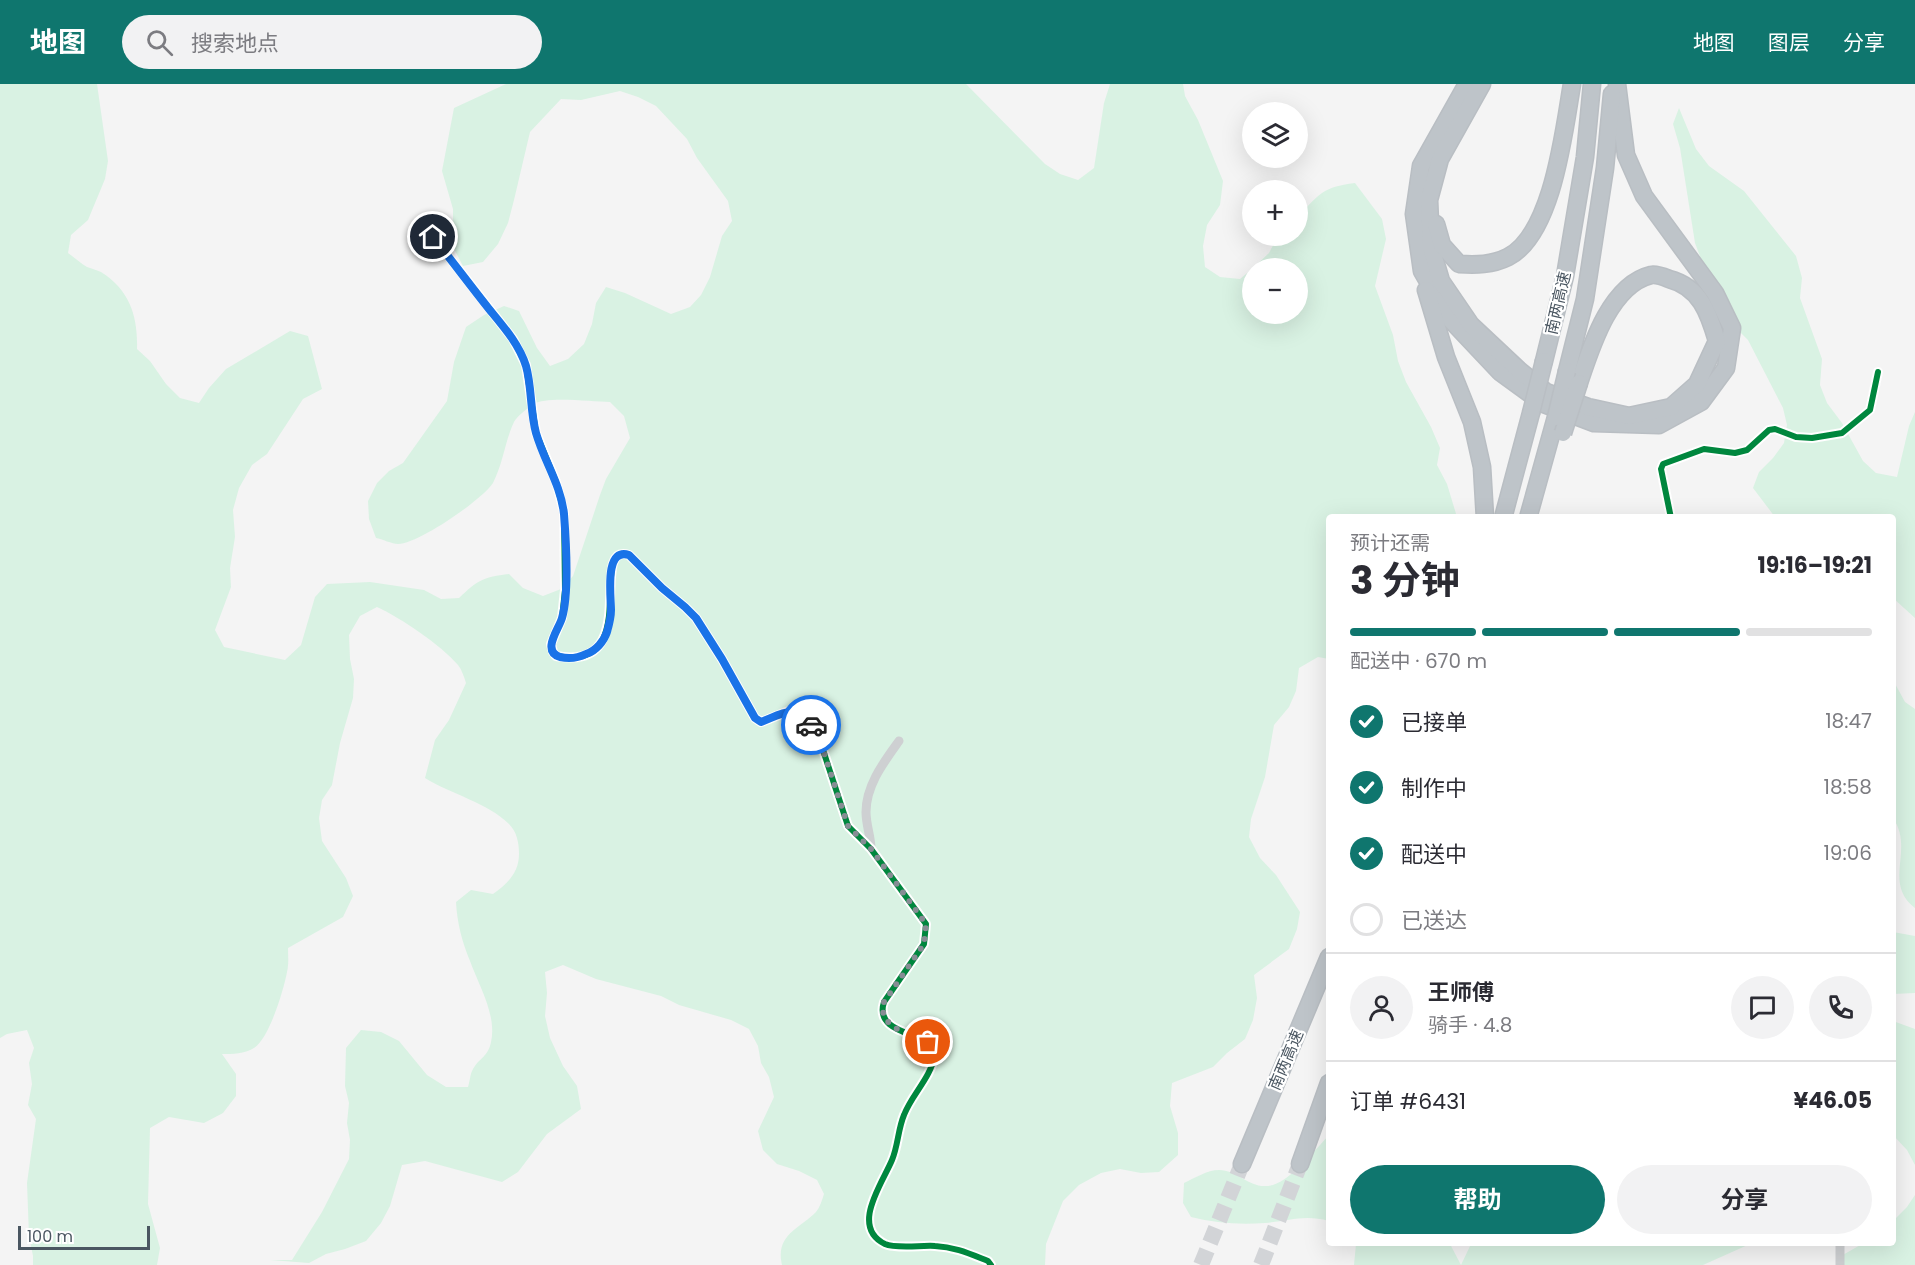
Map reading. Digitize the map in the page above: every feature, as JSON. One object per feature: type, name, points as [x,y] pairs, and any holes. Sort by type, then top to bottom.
[{"type":"highway","points":[[1423,199],[1442,245],[1459,264],[1482,265],[1509,256],[1529,239],[1544,211],[1559,154],[1572,84]]},
{"type":"highway","name":"南两高速","points":[[1504,514],[1565,276],[1585,158],[1592,84]]},
{"type":"highway","name":"南两高速","points":[[1529,514],[1556,417],[1573,377],[1605,168],[1613,84]]},
{"type":"highway","points":[[1422,271],[1449,318],[1500,372],[1544,404],[1594,423],[1659,425],[1701,402],[1726,368],[1732,328],[1715,292],[1644,196],[1626,155],[1617,84]]},
{"type":"highway","points":[[1476,87],[1421,166],[1423,199],[1431,247],[1441,281],[1471,325],[1520,372],[1546,392],[1588,408],[1629,416],[1671,407],[1697,384],[1717,341],[1708,312],[1696,293],[1679,281],[1653,274],[1631,284],[1608,311],[1588,355],[1573,377],[1563,433],[1530,514]]},
{"type":"highway","points":[[1423,199],[1414,214],[1422,271],[1446,357],[1472,422],[1482,466],[1485,514]]},
{"type":"highway","name":"南两高速","points":[[1242,1164],[1326,964]]},
{"type":"highway","points":[[1300,1164],[1326,1091]]},
{"type":"street","points":[[420,220],[513,339],[526,365],[536,433],[556,482],[564,512],[565,590],[562,618],[551,644],[553,652],[556,656],[578,657],[590,653],[602,643],[607,633],[611,612],[609,586],[612,563],[618,555],[625,553],[629,555],[696,618],[755,718],[761,722],[789,711],[799,713],[809,722],[820,741],[848,826],[871,849],[926,924],[924,944],[884,1002],[882,1009],[886,1022],[897,1030],[928,1042],[936,1052],[930,1071],[904,1115],[893,1158],[872,1203],[870,1227],[874,1238],[888,1245],[958,1248],[988,1261],[991,1265]]},
{"type":"street","points":[[1670,514],[1661,469],[1663,464],[1704,449],[1735,453],[1747,450],[1769,430],[1775,429],[1796,437],[1812,438],[1842,433],[1870,410],[1878,372]]},
{"type":"street","points":[[871,849],[866,813],[870,792],[877,772],[899,741]]},
{"type":"street","points":[[1840,1246],[1840,1265]]},
{"type":"green space","points":[[0,84],[97,84],[108,161],[105,179],[88,220],[71,235],[68,253],[87,267],[101,272],[119,287],[134,315],[137,349],[150,361],[166,384],[180,398],[199,403],[226,369],[290,331],[308,336],[322,389],[303,399],[267,454],[252,465],[239,488],[233,510],[235,537],[230,568],[231,587],[215,630],[224,647],[285,660],[301,645],[315,597],[327,584],[370,582],[424,590],[441,599],[459,598],[481,580],[509,574],[523,588],[543,596],[561,589],[573,576],[606,479],[630,438],[624,416],[610,402],[549,400],[532,406],[514,422],[496,476],[487,491],[449,520],[420,537],[398,544],[376,538],[369,519],[368,501],[377,483],[389,471],[403,463],[447,401],[454,362],[466,327],[504,306],[519,311],[537,348],[550,366],[568,359],[584,344],[592,324],[596,303],[606,287],[671,314],[690,307],[701,295],[710,277],[722,236],[732,221],[728,201],[697,158],[687,139],[656,106],[620,91],[581,100],[561,99],[530,132],[508,223],[498,244],[483,262],[463,266],[453,247],[453,209],[442,171],[454,108],[506,84],[966,84],[1045,164],[1060,174],[1078,180],[1094,168],[1104,103],[1110,84],[1183,84],[1185,96],[1198,120],[1223,181],[1220,205],[1207,225],[1203,246],[1205,267],[1220,277],[1242,277],[1242,324],[1308,324],[1308,258],[1264,258],[1273,246],[1308,246],[1308,206],[1322,193],[1328,189],[1355,183],[1382,219],[1386,239],[1375,286],[1393,335],[1398,361],[1406,382],[1440,448],[1437,465],[1447,484],[1456,514],[1326,514],[1326,658],[1318,657],[1299,668],[1296,691],[1289,707],[1274,725],[1265,777],[1251,819],[1249,837],[1260,858],[1276,875],[1300,912],[1297,929],[1289,949],[1254,975],[1257,998],[1253,1020],[1245,1039],[1213,1067],[1172,1083],[1170,1106],[1178,1133],[1178,1155],[1159,1172],[1141,1173],[1120,1169],[1101,1173],[1079,1185],[1063,1201],[1046,1244],[1045,1265],[782,1265],[782,1246],[785,1240],[816,1212],[824,1194],[817,1180],[777,1164],[763,1150],[758,1131],[774,1097],[769,1077],[761,1063],[758,1046],[749,1029],[731,1020],[679,1005],[661,996],[596,979],[563,965],[545,972],[547,993],[545,1016],[550,1038],[563,1066],[577,1086],[581,1109],[547,1134],[518,1172],[502,1182],[425,1161],[402,1165],[390,1206],[381,1223],[366,1241],[326,1254],[309,1263],[270,1260],[292,1260],[322,1212],[349,1159],[350,1140],[347,1123],[349,1103],[345,1086],[346,1048],[361,1030],[381,1032],[399,1041],[427,1075],[446,1087],[468,1087],[473,1069],[488,1051],[491,1042],[492,1021],[462,939],[456,902],[471,890],[493,894],[507,882],[517,867],[519,850],[517,838],[509,824],[491,810],[425,778],[435,740],[449,720],[466,683],[458,665],[442,649],[409,625],[377,607],[360,616],[349,635],[354,679],[353,698],[340,743],[332,785],[322,800],[319,818],[322,841],[346,878],[353,896],[343,917],[288,948],[288,966],[283,990],[275,1013],[260,1043],[246,1051],[222,1054],[236,1074],[236,1096],[223,1113],[204,1123],[169,1117],[150,1128],[148,1204],[160,1248],[157,1265],[33,1265],[29,1236],[27,1183],[36,1119],[28,1105],[32,1084],[29,1063],[34,1048],[27,1030],[7,1034],[0,1038]]},
{"type":"green space","points":[[1679,108],[1696,149],[1709,166],[1744,191],[1796,256],[1802,278],[1800,298],[1822,359],[1820,385],[1827,403],[1842,423],[1863,461],[1876,473],[1897,477],[1909,426],[1915,412],[1915,618],[1896,601],[1896,514],[1773,514],[1753,488],[1759,472],[1784,443],[1787,425],[1783,408],[1748,340],[1736,328],[1701,259],[1695,243],[1680,148],[1673,124]]},
{"type":"green space","points":[[1896,686],[1905,702],[1915,709],[1915,908],[1905,898],[1901,887],[1899,830],[1896,824]]},
{"type":"green space","points":[[1896,933],[1915,936],[1915,993],[1896,994]]},
{"type":"green space","points":[[1896,1022],[1915,1029],[1915,1165],[1907,1150],[1896,1138]]},
{"type":"green space","points":[[1326,1138],[1326,1220],[1304,1218],[1255,1224],[1218,1222],[1191,1217],[1183,1203],[1184,1183],[1210,1171],[1226,1171],[1251,1183],[1265,1186],[1280,1182],[1303,1163]]},
{"type":"green space","points":[[1915,1195],[1915,1265],[1836,1265],[1841,1256],[1858,1246],[1896,1246],[1896,1218]]},
{"type":"green space","points":[[1356,1246],[1451,1246],[1461,1265],[1354,1265]]},
{"type":"green space","points":[[1470,1246],[1746,1246],[1703,1265],[1461,1265]]},
{"type":"tunnel","points":[[1201,1265],[1242,1164]]},
{"type":"tunnel","points":[[1261,1265],[1300,1164]]},
{"type":"cycle path","points":[[420,220],[513,339],[526,365],[536,433],[556,482],[564,512],[565,590],[562,618],[551,644],[553,652],[556,656],[583,656],[599,646],[607,628],[612,568],[617,556],[629,555],[696,618],[755,718],[761,722],[789,711],[799,713],[809,722],[820,741],[848,826],[871,849],[926,924],[924,944],[884,1002],[883,1014],[887,1022],[896,1028],[927,1042],[933,1047],[935,1054],[930,1071],[904,1115],[894,1155],[872,1205],[869,1216],[870,1227],[875,1236],[885,1244],[949,1248],[988,1261],[991,1265]]},
{"type":"cycle path","points":[[1670,514],[1661,469],[1663,464],[1704,449],[1735,453],[1747,450],[1769,430],[1775,429],[1796,437],[1812,438],[1842,433],[1870,410],[1878,372]]},
{"type":"way so far","points":[[811,725],[820,741],[848,826],[871,849],[926,924],[924,944],[884,1002],[882,1009],[886,1022],[897,1030],[928,1042]]},
{"type":"route","points":[[433,237],[513,339],[526,365],[536,433],[556,482],[564,512],[565,590],[562,618],[551,644],[556,656],[578,657],[590,653],[602,643],[607,633],[611,612],[609,586],[612,563],[618,555],[625,553],[696,618],[755,718],[761,722],[789,711],[799,713],[811,725]]}]
